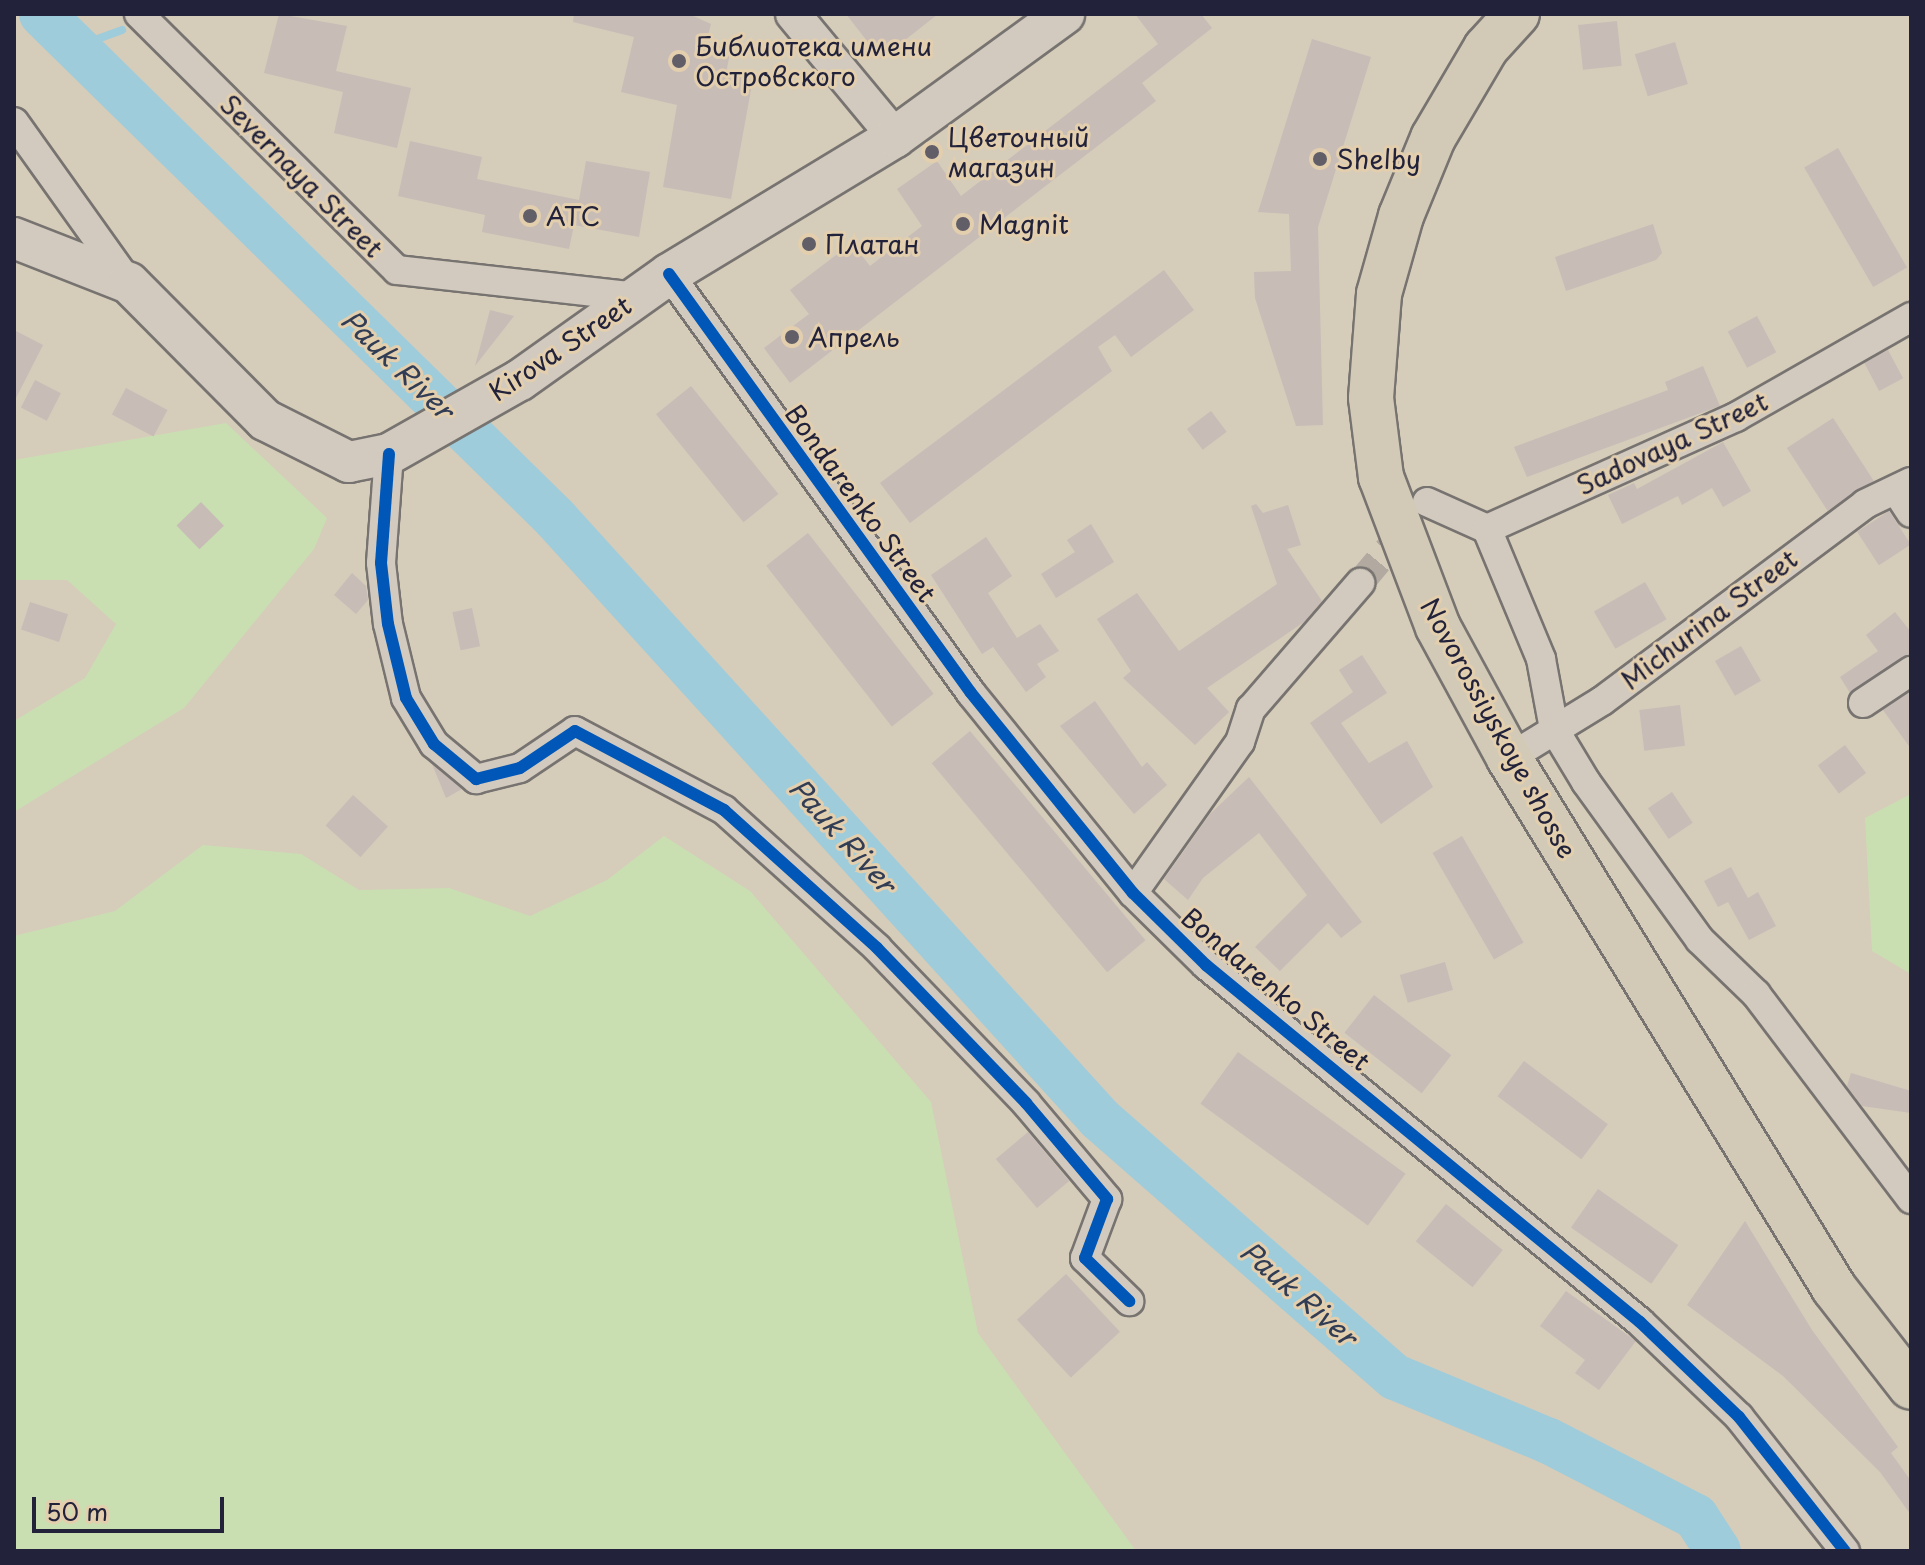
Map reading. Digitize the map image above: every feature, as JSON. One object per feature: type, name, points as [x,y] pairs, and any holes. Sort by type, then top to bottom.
[{"type":"highway","name":"Novorossiyskoye shosse","points":[[1517,14],[1486,48],[1433,138],[1401,216],[1379,294],[1371,398],[1381,477],[1400,538],[1509,758],[1834,1288],[1911,1387]]},
{"type":"main road","name":"Kirova Street","points":[[14,238],[129,283],[265,420],[349,462],[389,454],[520,380],[669,274],[895,137],[1064,14]]},
{"type":"street","name":"Severnaya Street","points":[[139,14],[397,270],[636,297]]},
{"type":"street","points":[[793,14],[895,137]]},
{"type":"street","points":[[14,122],[129,283]]},
{"type":"street","name":"Bondarenko Street","points":[[669,274],[971,693],[1133,893],[1206,965],[1640,1322],[1739,1417],[1845,1551]]},
{"type":"street","name":"Sadovaya Street","points":[[1487,529],[1736,417],[1911,317]]},
{"type":"street","points":[[389,454],[381,563],[388,624],[406,698],[434,744],[476,779],[520,768],[575,731],[724,810],[877,948],[1026,1103],[1107,1199],[1085,1258],[1129,1301]]},
{"type":"street","name":"Michurina Street","points":[[1509,758],[1602,701],[1728,600],[1906,495]]},
{"type":"street","points":[[1427,502],[1487,529],[1541,659],[1554,729],[1690,928],[1756,994],[1911,1199]]},
{"type":"street","points":[[1133,893],[1240,742],[1251,709],[1360,583]]},
{"type":"street","points":[[1863,703],[1911,671]]},
{"type":"green space","points":[[226,423],[327,518],[314,549],[184,708],[14,812],[14,721],[85,678],[116,624],[67,580],[14,580],[14,460]]},
{"type":"green space","points":[[1911,794],[1911,974],[1872,951],[1865,818]]},
{"type":"green space","points":[[664,836],[750,891],[931,1102],[978,1333],[1136,1551],[14,1551],[14,936],[115,911],[203,845],[301,854],[359,890],[449,888],[530,916],[607,880]]},
{"type":"building","points":[[279,14],[347,26],[336,71],[411,88],[397,148],[334,133],[343,92],[264,73]]},
{"type":"building","points":[[574,14],[689,14],[711,24],[706,43],[731,49],[726,73],[753,79],[731,199],[663,187],[677,105],[621,92],[634,37],[573,22]]},
{"type":"building","points":[[846,14],[938,14],[881,59]]},
{"type":"building","points":[[1135,14],[1201,14],[1212,28],[1142,83],[1156,101],[790,383],[764,348],[809,314],[790,290],[852,243],[870,266],[922,226],[897,189],[937,161],[961,196],[1158,44]]},
{"type":"building","points":[[1617,21],[1622,66],[1583,70],[1578,25]]},
{"type":"building","points":[[1312,39],[1371,57],[1318,227],[1323,425],[1296,426],[1255,298],[1254,272],[1291,271],[1289,214],[1258,212]]},
{"type":"building","points":[[1675,42],[1688,84],[1648,96],[1635,54]]},
{"type":"building","points":[[410,141],[482,157],[477,179],[579,200],[586,161],[650,172],[639,237],[574,225],[569,249],[482,232],[485,215],[398,196]]},
{"type":"building","points":[[1838,148],[1907,268],[1873,287],[1804,168]]},
{"type":"building","points":[[1653,224],[1662,253],[1656,260],[1566,291],[1555,257]]},
{"type":"building","points":[[1164,270],[1194,310],[1131,357],[1115,335],[1098,347],[1112,371],[910,523],[880,483]]},
{"type":"building","points":[[490,310],[514,316],[475,366]]},
{"type":"building","points":[[1757,316],[1776,352],[1747,368],[1728,331]]},
{"type":"building","points":[[14,330],[43,345],[14,402]]},
{"type":"building","points":[[1888,350],[1903,378],[1879,391],[1864,363]]},
{"type":"building","points":[[1703,366],[1720,406],[1527,477],[1514,447],[1668,390],[1665,382]]},
{"type":"building","points":[[35,380],[61,393],[47,421],[21,408]]},
{"type":"building","points":[[691,386],[778,494],[744,522],[656,414]]},
{"type":"building","points":[[126,388],[167,410],[153,437],[112,414]]},
{"type":"building","points":[[1211,411],[1227,432],[1203,450],[1187,429]]},
{"type":"building","points":[[1833,418],[1874,481],[1828,511],[1787,448]]},
{"type":"building","points":[[1723,442],[1751,491],[1723,507],[1712,488],[1682,505],[1678,496],[1622,524],[1608,495],[1634,483],[1637,489]]},
{"type":"building","points":[[201,502],[224,526],[199,549],[177,526]]},
{"type":"building","points":[[1256,504],[1263,513],[1288,505],[1301,545],[1287,549],[1322,601],[1304,622],[1207,688],[1229,712],[1195,745],[1123,678],[1131,671],[1097,619],[1137,593],[1179,651],[1277,584],[1251,506]]},
{"type":"building","points":[[1889,511],[1911,545],[1879,565],[1857,532]]},
{"type":"building","points":[[1091,524],[1114,562],[1056,598],[1041,574],[1075,552],[1067,540]]},
{"type":"building","points":[[808,533],[934,694],[892,726],[766,566]]},
{"type":"building","points":[[986,537],[1012,576],[988,593],[1017,638],[1040,624],[1059,651],[1037,664],[1046,677],[1026,692],[993,647],[982,654],[931,575]]},
{"type":"building","points":[[352,573],[366,586],[368,600],[356,614],[334,595]]},
{"type":"building","points":[[1645,582],[1666,619],[1615,649],[1594,612]]},
{"type":"building","points":[[30,602],[68,614],[59,642],[21,630]]},
{"type":"building","points":[[472,608],[480,646],[461,650],[452,612]]},
{"type":"building","points":[[1895,612],[1911,632],[1911,654],[1850,693],[1840,677],[1878,651],[1866,635]]},
{"type":"building","points":[[1741,646],[1761,681],[1735,696],[1715,661]]},
{"type":"building","points":[[1362,655],[1387,693],[1341,723],[1369,763],[1407,741],[1433,787],[1381,824],[1310,723],[1353,692],[1339,670]]},
{"type":"building","points":[[1911,691],[1911,749],[1883,710]]},
{"type":"building","points":[[1095,701],[1142,767],[1147,762],[1167,785],[1134,814],[1060,726]]},
{"type":"building","points":[[1680,705],[1685,746],[1644,751],[1639,710]]},
{"type":"building","points":[[970,731],[1145,940],[1107,972],[932,763]]},
{"type":"building","points":[[1845,745],[1866,773],[1839,793],[1818,765]]},
{"type":"building","points":[[432,764],[462,789],[446,798]]},
{"type":"building","points":[[1249,777],[1362,922],[1341,938],[1328,923],[1280,971],[1255,947],[1307,895],[1259,833],[1203,878],[1188,900],[1164,879],[1210,814]]},
{"type":"building","points":[[1672,792],[1693,823],[1669,839],[1648,808]]},
{"type":"building","points":[[353,795],[388,826],[360,857],[326,825]]},
{"type":"building","points":[[1462,836],[1524,943],[1494,960],[1433,853]]},
{"type":"building","points":[[1731,867],[1748,898],[1758,892],[1776,926],[1749,940],[1728,902],[1718,907],[1704,881]]},
{"type":"building","points":[[1445,962],[1453,990],[1408,1003],[1400,975]]},
{"type":"building","points":[[1374,995],[1451,1055],[1422,1093],[1344,1033]]},
{"type":"building","points":[[1238,1052],[1405,1174],[1368,1225],[1200,1104]]},
{"type":"building","points":[[1524,1061],[1608,1124],[1581,1159],[1498,1096]]},
{"type":"building","points":[[1851,1073],[1911,1091],[1911,1113],[1862,1106],[1847,1086]]},
{"type":"building","points":[[1028,1132],[1069,1181],[1037,1208],[996,1159]]},
{"type":"building","points":[[1598,1189],[1678,1245],[1651,1284],[1571,1228]]},
{"type":"building","points":[[1446,1204],[1503,1250],[1473,1287],[1416,1241]]},
{"type":"building","points":[[1745,1221],[1812,1330],[1898,1447],[1891,1453],[1911,1481],[1911,1515],[1880,1472],[1783,1376],[1687,1305]]},
{"type":"building","points":[[1066,1274],[1120,1332],[1071,1377],[1017,1320]]},
{"type":"building","points":[[1566,1291],[1636,1341],[1599,1390],[1575,1373],[1585,1360],[1540,1326]]},
{"type":"waterway","name":"Pauk River","points":[[42,14],[555,518],[1100,1119],[1395,1377],[1549,1441],[1696,1517],[1718,1551]]},
{"type":"waterway","points":[[78,46],[122,30]]},
{"type":"tunnel","points":[[1360,583],[1411,522]]},
{"type":"cycle path","points":[[669,274],[971,693],[1133,893],[1206,965],[1640,1322],[1739,1417],[1845,1551]]},
{"type":"cycle path","points":[[389,454],[381,563],[388,624],[406,698],[434,744],[476,779],[520,768],[575,731],[724,810],[877,948],[1026,1103],[1107,1199],[1085,1258],[1129,1301]]},
{"type":"place","name":"Библиотека имени Островского","points":[[679,61]]},
{"type":"place","name":"Цветочный магазин","points":[[932,152]]},
{"type":"place","name":"Shelby","points":[[1320,159]]},
{"type":"place","name":"АТС","points":[[530,216]]},
{"type":"place","name":"Magnit","points":[[963,224]]},
{"type":"place","name":"Платан","points":[[809,244]]},
{"type":"place","name":"Апрель","points":[[792,337]]}]
